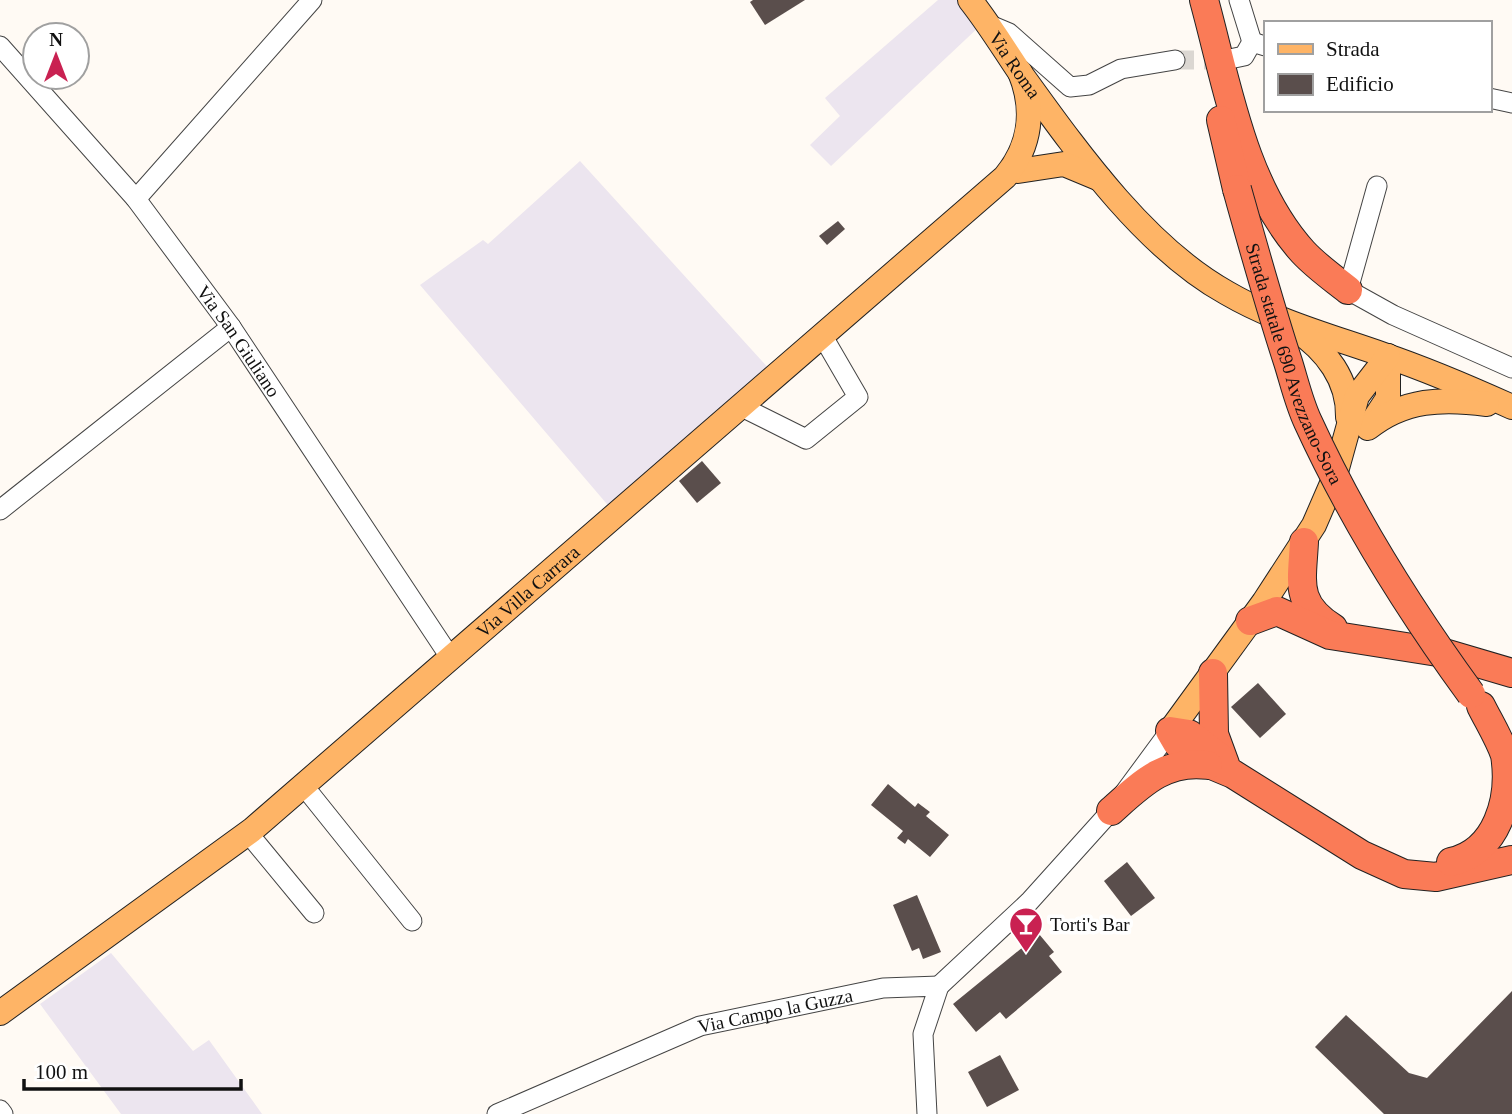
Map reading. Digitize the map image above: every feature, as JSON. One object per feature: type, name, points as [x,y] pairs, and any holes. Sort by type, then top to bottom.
[{"type":"highway","name":"Strada statale 690 Avezzano-Sora","points":[[1193,0],[1237,189],[1273,318],[1307,419],[1347,500],[1436,646],[1476,700],[1512,737]]},
{"type":"highway","points":[[1204,0],[1238,122],[1266,196],[1279,220],[1303,252],[1349,290]]},
{"type":"highway","points":[[1304,542],[1301,585],[1307,603],[1331,627],[1358,639]]},
{"type":"highway","points":[[1250,621],[1277,611],[1330,635],[1444,653],[1493,665],[1512,673]]},
{"type":"highway","points":[[1213,673],[1213,724],[1221,766]]},
{"type":"highway","points":[[1362,855],[1413,865],[1440,864],[1474,854],[1490,840],[1505,816],[1510,777],[1506,756],[1476,700]]},
{"type":"highway","points":[[1170,731],[1189,734],[1221,766],[1362,855],[1404,874],[1436,877],[1512,860]]},
{"type":"highway","points":[[1111,811],[1150,777],[1165,769],[1184,764],[1221,766]]},
{"type":"main road","name":"Via Roma","points":[[970,0],[1062,128],[1159,243],[1193,272],[1225,293],[1283,322]]},
{"type":"main road","points":[[1020,72],[1030,106],[1030,123],[1015,167],[1064,163],[1106,183]]},
{"type":"main road","name":"Via Villa Carrara","points":[[0,1013],[248,833],[1015,167],[1044,154],[1062,128]]},
{"type":"main road","points":[[1283,322],[1388,356],[1512,408]]},
{"type":"main road","points":[[1283,322],[1314,345],[1336,370],[1358,425]]},
{"type":"main road","points":[[1170,731],[1250,621],[1324,508],[1358,425],[1361,388],[1388,356]]},
{"type":"main road","points":[[1358,425],[1416,403],[1462,401],[1512,408]]},
{"type":"main road","name":"Via Villa Carrara","points":[[0,997],[33,987]]},
{"type":"street","points":[[135,199],[312,0]]},
{"type":"street","points":[[1225,60],[1244,56],[1259,44],[1239,0]]},
{"type":"street","points":[[990,25],[1009,33],[1070,87],[1088,85],[1121,69],[1175,60]]},
{"type":"street","name":"Via San Giuliano","points":[[0,46],[135,199],[231,327],[450,657]]},
{"type":"street","points":[[1491,98],[1512,103]]},
{"type":"street","points":[[1377,186],[1349,290],[1394,316],[1512,368]]},
{"type":"street","points":[[0,510],[231,327]]},
{"type":"street","points":[[740,406],[806,439],[859,397],[822,335]]},
{"type":"street","points":[[927,1114],[923,1034],[939,986],[1029,902],[1111,811],[1170,731]]},
{"type":"street","points":[[303,785],[412,921]]},
{"type":"street","points":[[248,833],[314,913]]},
{"type":"street","name":"Via Campo la Guzza","points":[[497,1114],[700,1026],[883,988],[939,986]]},
{"type":"shaded area","points":[[938,0],[963,0],[982,24],[831,166],[810,145],[840,116],[825,98]]},
{"type":"shaded area","points":[[580,161],[772,372],[612,510],[420,285],[483,240],[488,244]]},
{"type":"shaded area","points":[[111,953],[193,1051],[209,1040],[262,1114],[121,1114],[40,1004]]},
{"type":"building","points":[[805,0],[765,25],[750,2]]},
{"type":"building","points":[[838,221],[845,229],[827,245],[819,236]]},
{"type":"building","points":[[702,461],[721,483],[697,503],[679,481]]},
{"type":"building","points":[[1258,683],[1286,714],[1260,738],[1231,707]]},
{"type":"building","points":[[888,784],[915,807],[918,803],[930,812],[926,816],[949,835],[930,857],[908,839],[905,844],[897,838],[903,831],[871,805]]},
{"type":"building","points":[[1127,862],[1155,898],[1131,916],[1104,881]]},
{"type":"building","points":[[917,895],[941,952],[923,959],[919,948],[912,951],[893,905]]},
{"type":"building","points":[[1039,934],[1054,952],[1049,956],[1062,972],[1006,1019],[1000,1012],[976,1032],[953,1004]]},
{"type":"building","points":[[1512,991],[1512,1114],[1384,1114],[1315,1047],[1346,1015],[1409,1073],[1427,1078]]},
{"type":"building","points":[[1000,1055],[1019,1090],[987,1107],[968,1072]]},
{"type":"tunnel","points":[[1175,60],[1225,60]]},
{"type":"place","name":"Torti's Bar","points":[[1026,954]]}]
